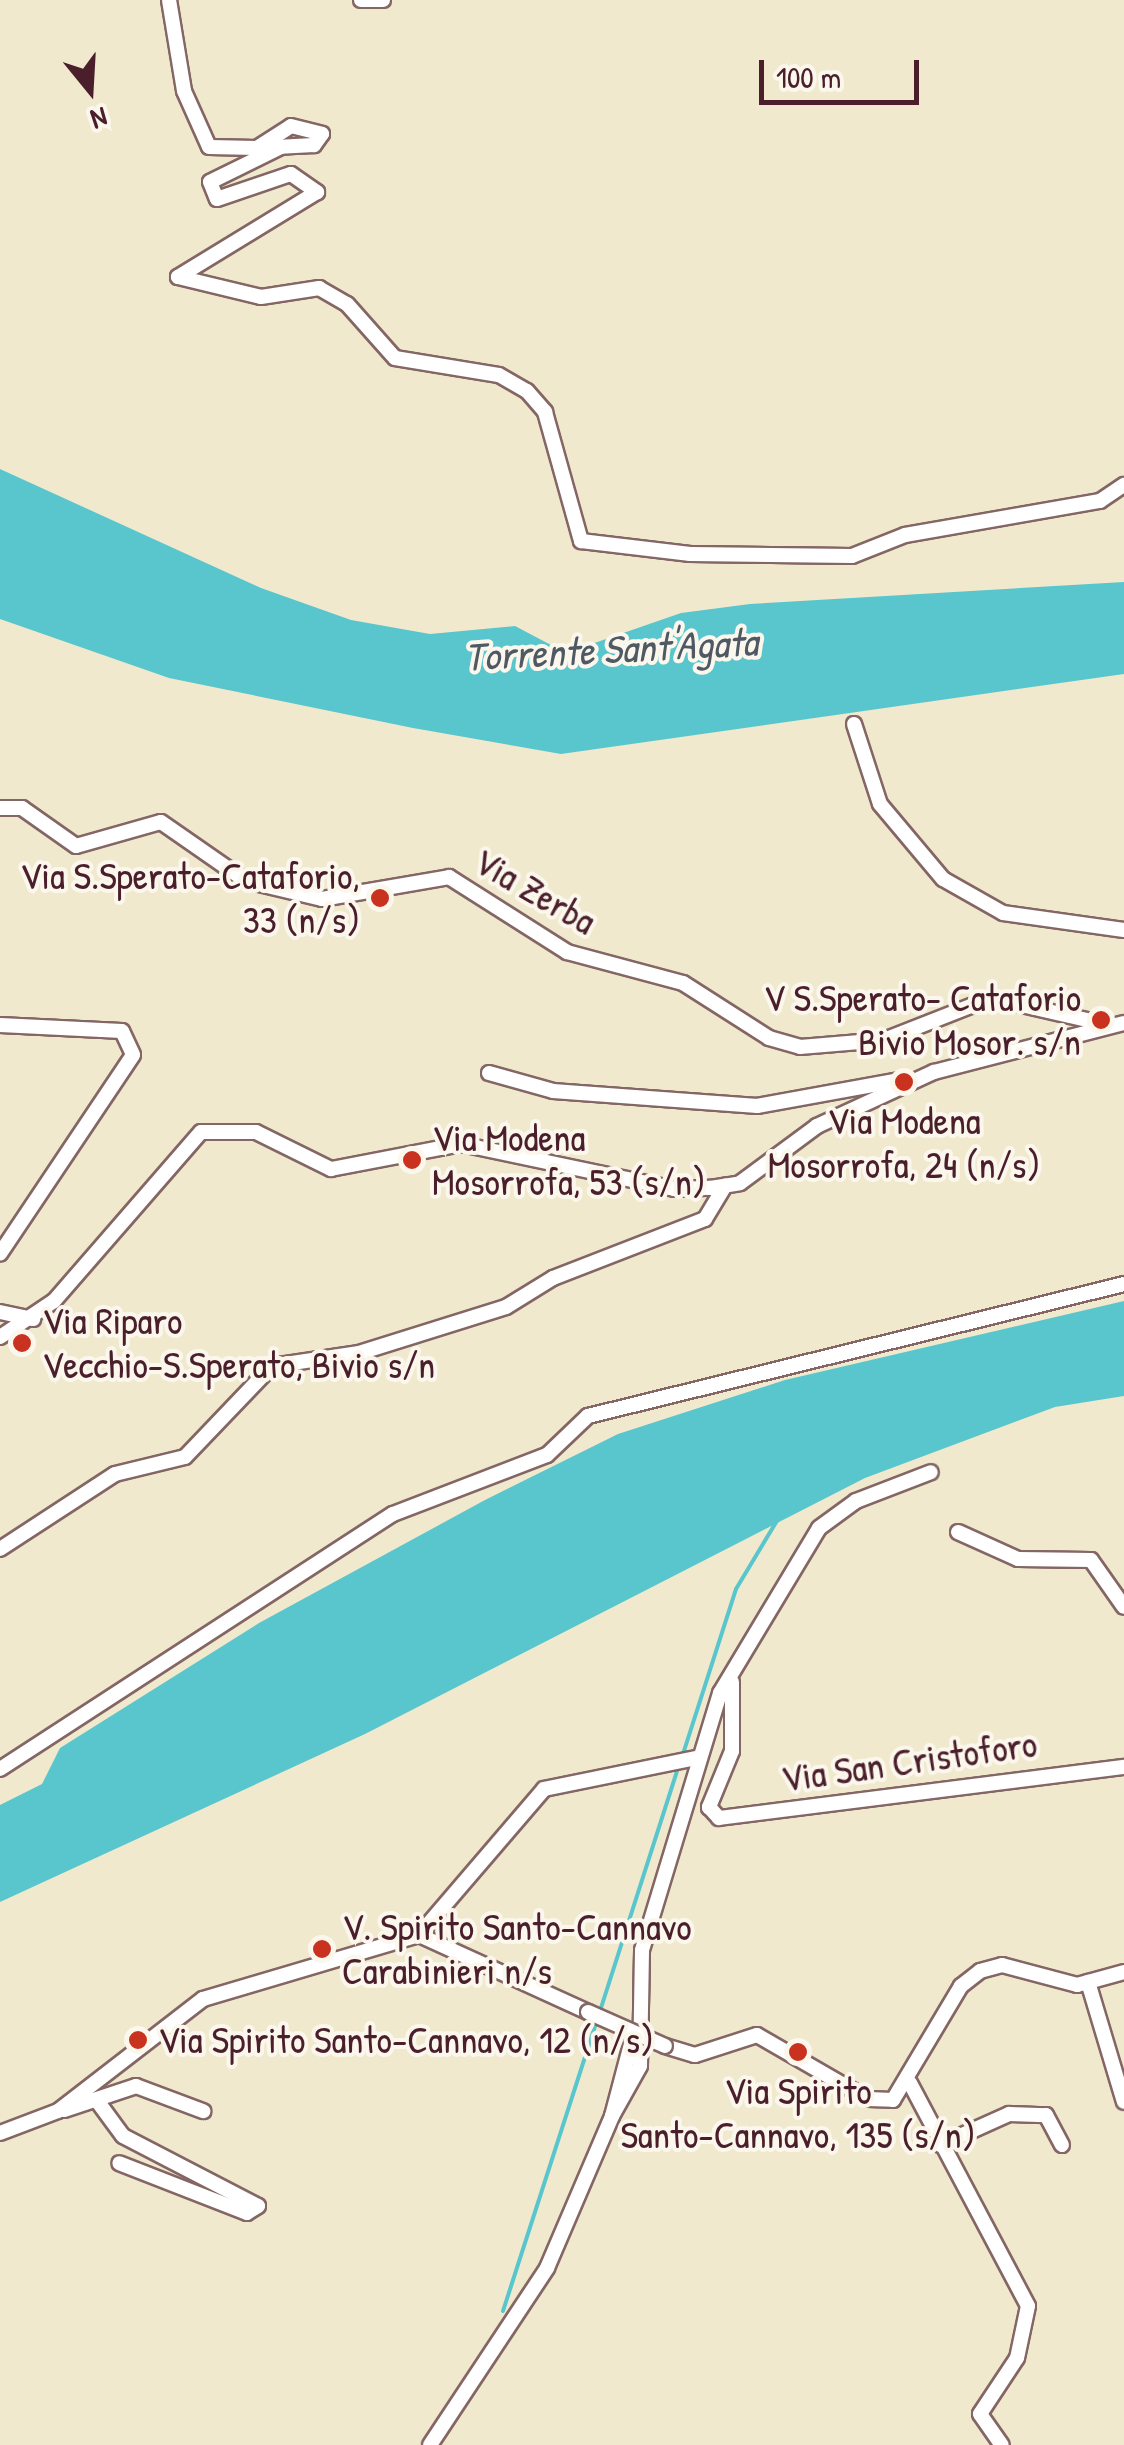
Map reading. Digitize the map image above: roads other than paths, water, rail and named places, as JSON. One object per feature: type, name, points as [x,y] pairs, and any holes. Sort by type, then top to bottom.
[{"type":"street","points":[[169,0],[184,92],[209,147],[257,148],[292,126],[322,134],[314,145],[281,147],[210,182],[217,198],[292,174],[318,192],[178,277],[262,296],[319,288],[346,304],[395,358],[499,375],[528,390],[545,412],[580,541],[690,554],[852,556],[905,535],[1100,501],[1124,485]]},
{"type":"street","points":[[362,0],[383,0]]},
{"type":"street","points":[[854,724],[880,804],[943,879],[1003,914],[1124,930]]},
{"type":"street","name":"Via Zerba","points":[[0,808],[22,808],[76,846],[162,822],[246,882],[322,899],[449,876],[567,952],[684,983],[769,1038],[800,1047],[884,1040],[991,998],[1116,1024]]},
{"type":"street","points":[[489,1072],[553,1092],[757,1106],[933,1073],[1116,1024]]},
{"type":"street","points":[[0,1025],[122,1031],[132,1055],[0,1254]]},
{"type":"street","points":[[0,1338],[33,1320],[178,1150],[223,1127],[256,1132],[331,1169],[462,1144],[674,1189],[725,1186],[768,1168],[817,1126],[933,1073]]},
{"type":"street","points":[[0,1549],[115,1474],[185,1457],[272,1366],[358,1353],[506,1308],[553,1278],[705,1219],[723,1203],[725,1186]]},
{"type":"street","points":[[0,1769],[394,1514],[547,1455],[588,1416],[1124,1284]]},
{"type":"street","points":[[0,1312],[33,1320]]},
{"type":"street","points":[[430,2445],[548,2268],[612,2116],[640,2066],[642,1950],[692,1760],[732,1677],[819,1528],[856,1501],[931,1472]]},
{"type":"street","points":[[958,1532],[1018,1559],[1091,1560],[1124,1607]]},
{"type":"street","name":"Via San Cristoforo","points":[[732,1677],[732,1752],[709,1807],[730,1818],[1124,1767]]},
{"type":"street","points":[[58,2111],[203,1999],[419,1935],[528,1800],[692,1760]]},
{"type":"street","points":[[419,1935],[634,2033],[695,2055],[757,2035],[868,2099],[893,2100],[910,2083],[961,1986],[980,1971],[1002,1965],[1088,1982],[1124,1972]]},
{"type":"street","points":[[1088,1982],[1124,2102]]},
{"type":"street","points":[[612,2116],[634,2033]]},
{"type":"street","points":[[910,2083],[1028,2306],[1017,2358],[980,2414],[1002,2445]]},
{"type":"street","points":[[0,2133],[58,2111],[149,2086],[203,2111]]},
{"type":"street","points":[[98,2102],[122,2136],[258,2206],[247,2213],[120,2163]]},
{"type":"street","points":[[940,2145],[1009,2114],[1046,2115],[1062,2144]]},
{"type":"water","name":"Torrente Sant'Agata","points":[[0,469],[261,588],[351,620],[430,634],[515,626],[551,645],[580,648],[681,613],[750,604],[1124,582],[1124,674],[561,754],[413,728],[169,678],[0,619]]},
{"type":"water","points":[[1124,1301],[1124,1396],[1055,1407],[865,1478],[365,1734],[0,1902],[0,1805],[42,1784],[60,1748],[259,1623],[485,1500],[618,1434],[785,1380]]},
{"type":"waterway","points":[[683,1754],[736,1589],[778,1519]]},
{"type":"waterway","points":[[600,2011],[678,1768]]},
{"type":"waterway","points":[[503,2311],[597,2020]]},
{"type":"place","name":"Via S.Sperato-Cataforio, 33 (n/s)","points":[[380,898]]},
{"type":"place","name":"V S.Sperato- Cataforio Bivio Mosor. s/n","points":[[1101,1020]]},
{"type":"place","name":"Via Modena Mosorrofa, 24 (n/s)","points":[[904,1082]]},
{"type":"place","name":"Via Modena Mosorrofa, 53 (s/n)","points":[[412,1160]]},
{"type":"place","name":"Via Riparo Vecchio-S.Sperato, Bivio s/n","points":[[22,1343]]},
{"type":"place","name":"V. Spirito Santo-Cannavo Carabinieri n/s","points":[[322,1949]]},
{"type":"place","name":"Via Spirito Santo-Cannavo, 12 (n/s)","points":[[138,2040]]},
{"type":"place","name":"Via Spirito Santo-Cannavo, 135 (s/n)","points":[[798,2052]]}]
